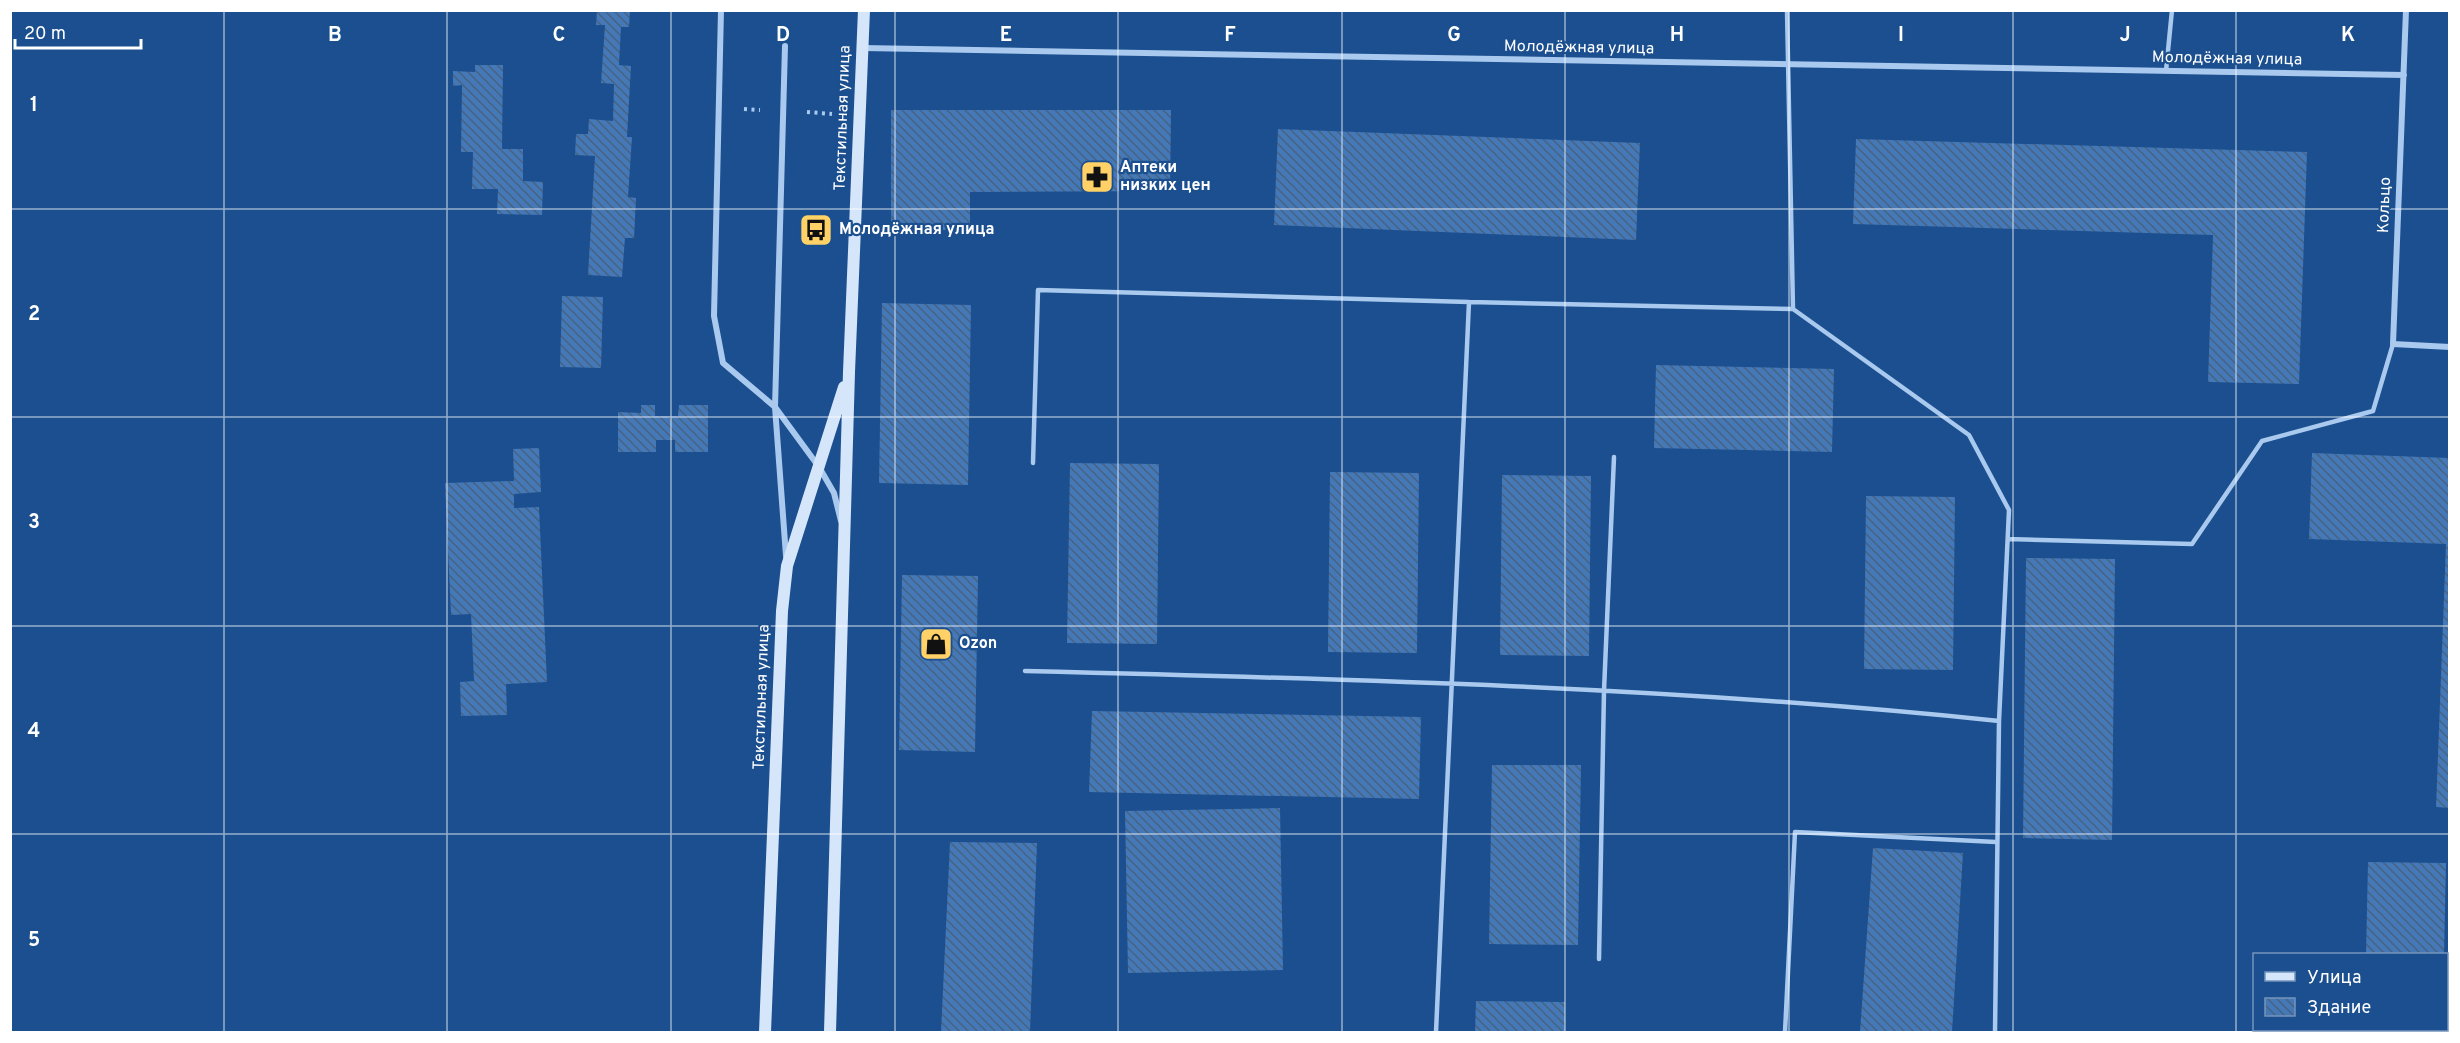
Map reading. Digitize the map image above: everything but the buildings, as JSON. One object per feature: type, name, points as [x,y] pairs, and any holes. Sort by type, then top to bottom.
[{"type":"main road","name":"Текстильная улица","points":[[830,1032],[849,372],[864,10]]},
{"type":"main road","name":"Текстильная улица","points":[[765,1032],[782,622],[787,566],[849,372]]},
{"type":"street","points":[[721,10],[714,316],[723,363],[775,407],[819,467],[834,493],[845,536]]},
{"type":"street","name":"Кольцо","points":[[2393,344],[2406,10]]},
{"type":"street","points":[[785,46],[775,407],[787,566]]},
{"type":"street","name":"Молодёжная улица","points":[[863,48],[2404,75]]},
{"type":"street","points":[[2393,344],[2450,347]]},
{"type":"lane","points":[[1787,10],[1792,309]]},
{"type":"lane","points":[[2166,71],[2172,10]]},
{"type":"lane","points":[[1033,463],[1038,290],[1792,309],[1969,435],[2009,510],[1999,721],[1995,1032]]},
{"type":"lane","points":[[1436,1032],[1469,302]]},
{"type":"lane","points":[[2008,539],[2192,544],[2262,441],[2373,411],[2393,344]]},
{"type":"lane","points":[[1599,959],[1604,691],[1614,457]]},
{"type":"lane","points":[[1025,671],[1451,682],[1852,705],[1999,721]]},
{"type":"lane","points":[[1785,1032],[1795,832],[1996,842]]},
{"type":"place","name":"Аптеки низких цен","points":[[1097,177]]},
{"type":"place","name":"Молодёжная улица","points":[[816,230]]},
{"type":"place","name":"Ozon","points":[[936,644]]}]
